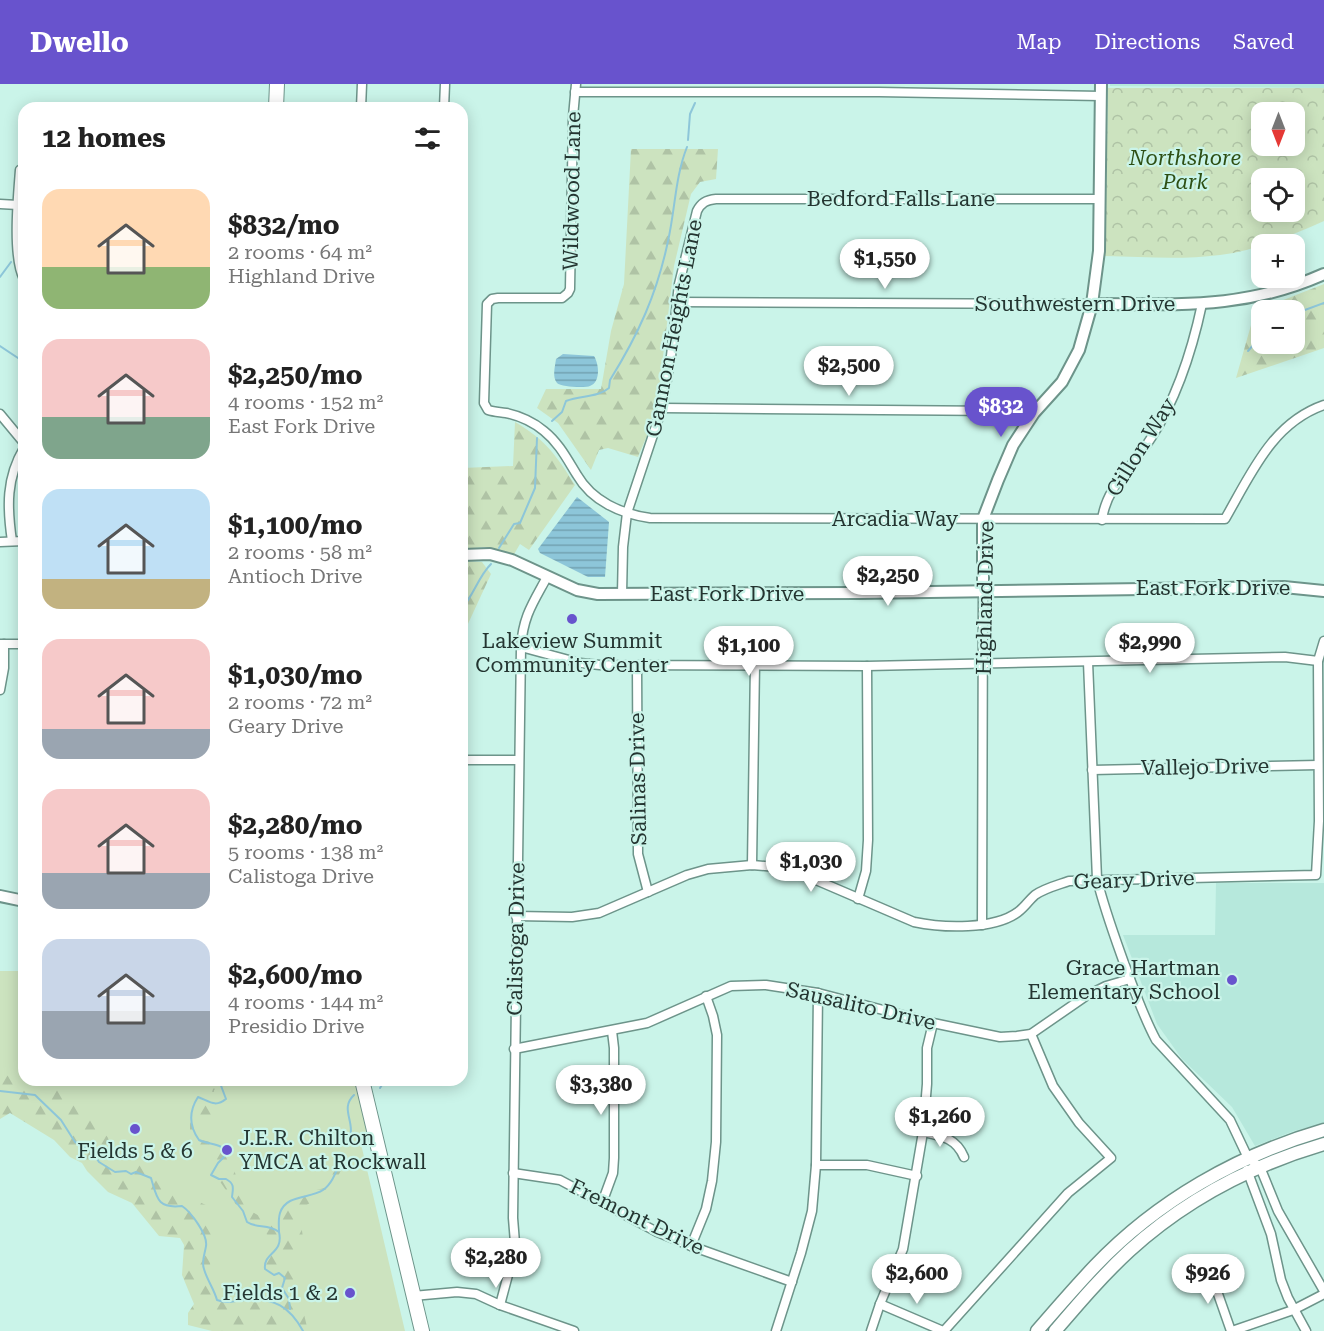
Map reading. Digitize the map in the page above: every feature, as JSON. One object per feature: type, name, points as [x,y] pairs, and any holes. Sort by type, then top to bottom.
[{"type":"main road","points":[[276,102],[277,84]]},
{"type":"main road","points":[[363,1086],[422,1331]]},
{"type":"main road","points":[[1037,1331],[1095,1266],[1137,1227],[1186,1191],[1248,1158],[1280,1144],[1324,1130]]},
{"type":"main road","points":[[1055,1331],[1105,1275],[1152,1232],[1200,1198],[1246,1173],[1324,1144]]},
{"type":"street","points":[[361,102],[362,84]]},
{"type":"street","points":[[444,102],[445,84]]},
{"type":"street","name":"Highland Drive","points":[[982,925],[983,519],[1013,445],[1028,422],[1062,382],[1079,350],[1092,304],[1099,251],[1101,84]]},
{"type":"street","points":[[575,88],[1101,96]]},
{"type":"street","name":"Wildwood Lane","points":[[488,410],[485,407],[484,398],[486,308],[489,302],[498,298],[557,298],[566,296],[570,289],[575,88]]},
{"type":"street","name":"Bedford Falls Lane","points":[[702,203],[709,199],[1100,198]]},
{"type":"street","name":"Gannon Heights Lane","points":[[622,594],[622,547],[627,513],[662,408],[681,276],[697,211],[702,203]]},
{"type":"street","points":[[0,204],[18,204]]},
{"type":"street","name":"Southwestern Drive","points":[[677,302],[1202,304],[1266,294],[1324,274]]},
{"type":"street","name":"Gillon Way","points":[[1102,520],[1104,506],[1112,489],[1151,438],[1178,388],[1194,341],[1202,304]]},
{"type":"street","name":"Arcadia Way","points":[[488,410],[520,417],[544,431],[564,453],[578,478],[588,489],[608,505],[627,513],[650,518],[1102,520],[1224,519],[1269,444],[1289,423],[1313,408],[1324,405]]},
{"type":"street","points":[[662,408],[1001,411],[1028,422]]},
{"type":"street","points":[[0,414],[18,437]]},
{"type":"street","points":[[12,542],[9,486],[18,456]]},
{"type":"street","points":[[0,542],[18,542]]},
{"type":"street","name":"East Fork Drive","points":[[468,555],[490,554],[512,560],[577,590],[598,594],[1284,587],[1324,591]]},
{"type":"street","name":"Calistoga Drive","points":[[500,1305],[513,1260],[515,1243],[513,1218],[514,1049],[522,626],[547,577]]},
{"type":"street","points":[[1318,765],[1318,662],[1324,641]]},
{"type":"street","points":[[0,690],[4,668],[2,644],[18,644]]},
{"type":"street","points":[[521,647],[580,663],[637,665],[867,666],[1285,657],[1318,662]]},
{"type":"street","points":[[1088,662],[1097,879],[1104,907],[1130,979],[1156,1040],[1230,1120],[1248,1158],[1260,1167],[1283,1220],[1324,1292],[1293,1310],[1231,1331],[1211,1274],[1198,1267]]},
{"type":"street","points":[[752,865],[755,664]]},
{"type":"street","name":"Salinas Drive","points":[[637,665],[638,854],[648,892]]},
{"type":"street","points":[[858,899],[866,871],[868,840],[867,666]]},
{"type":"street","points":[[468,760],[518,760]]},
{"type":"street","name":"Vallejo Drive","points":[[1092,770],[1318,765]]},
{"type":"street","name":"Geary Drive","points":[[516,916],[572,917],[599,913],[702,870],[752,865],[788,868],[858,899],[930,925],[982,925],[1002,920],[1018,912],[1035,896],[1050,887],[1069,881],[1316,875],[1319,821],[1318,765]]},
{"type":"street","points":[[0,896],[18,900]]},
{"type":"street","name":"Sausalito Drive","points":[[514,1049],[647,1023],[731,986],[766,985],[819,993],[933,1023],[1000,1037],[1031,1034],[1086,996],[1106,986],[1130,979]]},
{"type":"street","points":[[776,1331],[812,1211],[816,1165],[819,993]]},
{"type":"street","points":[[691,1246],[706,1209],[712,1181],[716,1142],[717,1035],[706,996]]},
{"type":"street","points":[[872,1331],[880,1304],[903,1249],[923,1132],[927,1048],[933,1023]]},
{"type":"street","points":[[602,1203],[613,1173],[614,1158],[612,1031]]},
{"type":"street","points":[[880,1304],[944,1331],[1068,1192],[1111,1158],[1079,1123],[1053,1086],[1031,1034]]},
{"type":"street","points":[[923,1132],[945,1136],[959,1145],[964,1157]]},
{"type":"street","points":[[1248,1158],[1246,1173],[1271,1234],[1281,1280],[1293,1310],[1306,1331]]},
{"type":"street","points":[[816,1165],[867,1165],[917,1176]]},
{"type":"street","name":"Fremont Drive","points":[[513,1173],[560,1180],[657,1232],[792,1282]]},
{"type":"street","points":[[413,1296],[457,1292],[476,1294],[500,1305],[574,1331]]},
{"type":"shaded area","points":[[1110,84],[1324,84],[1324,88],[1110,86]]},
{"type":"shaded area","name":"Grace Hartman Elementary School","points":[[1216,883],[1324,883],[1324,1123],[1294,1131],[1255,1146],[1232,1107],[1182,1059],[1157,1024],[1123,935],[1215,935]]},
{"type":"green space","name":"Northshore Park","points":[[1108,88],[1324,88],[1324,221],[1293,234],[1251,234],[1251,248],[1234,253],[1177,258],[1105,256]]},
{"type":"green space","points":[[631,149],[718,149],[716,179],[700,182],[691,194],[674,266],[656,414],[638,457],[608,448],[599,450],[591,470],[558,423],[537,408],[546,389],[601,389],[611,331],[624,284]]},
{"type":"green space","points":[[1324,284],[1324,348],[1236,378],[1251,325],[1251,354],[1305,354],[1305,300],[1283,300]]},
{"type":"green space","points":[[515,422],[535,435],[550,449],[575,485],[529,550],[520,544],[513,556],[485,547],[468,548],[468,468],[513,466]]},
{"type":"green space","points":[[468,561],[482,562],[491,574],[468,624]]},
{"type":"green space","name":"J.E.R. Chilton YMCA at Rockwall","points":[[0,971],[18,971],[18,1086],[356,1086],[368,1136],[367,1141],[361,1144],[405,1331],[294,1331],[220,1302],[206,1262],[209,1219],[0,1092]]},
{"type":"green space","points":[[0,1055],[18,1060],[18,1086],[60,1086],[108,1137],[112,1150],[119,1157],[129,1151],[135,1151],[171,1189],[208,1206],[213,1214],[217,1239],[210,1264],[218,1285],[226,1289],[258,1294],[268,1301],[276,1301],[278,1289],[262,1263],[273,1248],[275,1240],[248,1222],[221,1183],[212,1178],[209,1167],[219,1145],[231,1148],[232,1162],[245,1208],[269,1221],[278,1220],[284,1208],[285,1197],[325,1188],[339,1161],[346,1160],[328,1190],[299,1211],[304,1244],[294,1259],[296,1281],[308,1331],[212,1331],[188,1325],[188,1313],[194,1304],[182,1275],[184,1245],[180,1238],[159,1236],[132,1203],[108,1192],[82,1163],[70,1157],[54,1140],[10,1113],[0,1119]]},
{"type":"green space","points":[[198,1086],[212,1086],[221,1097],[212,1100],[204,1093],[196,1092]]},
{"type":"green space","points":[[197,1095],[215,1102],[226,1099],[222,1112],[198,1120],[196,1135],[210,1142],[209,1147],[203,1149],[190,1139],[190,1110],[195,1106]]},
{"type":"water","points":[[563,354],[594,356],[598,372],[594,384],[578,387],[557,383],[554,375],[556,359]]},
{"type":"water","points":[[577,497],[609,522],[605,577],[588,577],[540,553],[538,549]]},
{"type":"waterway","points":[[688,140],[690,114],[695,103]]},
{"type":"waterway","points":[[552,421],[562,412],[566,401],[599,393],[609,388],[610,380],[638,330],[658,279],[670,230],[680,170],[687,147]]},
{"type":"waterway","points":[[0,277],[11,262]]},
{"type":"waterway","points":[[1305,310],[1324,303]]},
{"type":"waterway","points":[[0,346],[18,358]]},
{"type":"waterway","points":[[1248,351],[1251,348]]},
{"type":"waterway","points":[[499,548],[514,524],[520,523],[535,488],[537,438]]},
{"type":"waterway","points":[[468,600],[491,564]]},
{"type":"waterway","points":[[221,1086],[226,1099],[222,1102],[209,1102],[198,1097],[192,1113],[193,1129],[199,1140],[219,1146],[228,1153],[211,1175],[219,1179],[226,1179],[231,1183],[232,1197],[243,1211],[247,1222],[279,1232],[279,1245],[267,1259],[265,1269],[274,1275],[279,1273],[285,1278],[282,1288],[289,1299],[290,1309]]},
{"type":"waterway","points":[[0,1091],[35,1095],[61,1120],[75,1142],[91,1150],[99,1162],[115,1172],[126,1171],[131,1174],[136,1172],[151,1178],[159,1201],[167,1206],[182,1206],[186,1209],[198,1224],[206,1241],[203,1266],[217,1300],[228,1302],[255,1299],[273,1302],[287,1310],[303,1331]]},
{"type":"waterway","points":[[347,1143],[351,1130],[348,1106],[354,1095]]},
{"type":"waterway","points":[[279,1232],[279,1218],[283,1207],[293,1200],[323,1190],[332,1180],[342,1158]]},
{"type":"place","name":"Lakeview Summit Community Center","points":[[572,619]]},
{"type":"place","name":"Grace Hartman Elementary School","points":[[1232,980]]},
{"type":"place","name":"Fields 5 & 6","points":[[135,1129]]},
{"type":"place","name":"J.E.R. Chilton YMCA at Rockwall","points":[[227,1150]]},
{"type":"place","name":"Fields 1 & 2","points":[[350,1293]]}]
